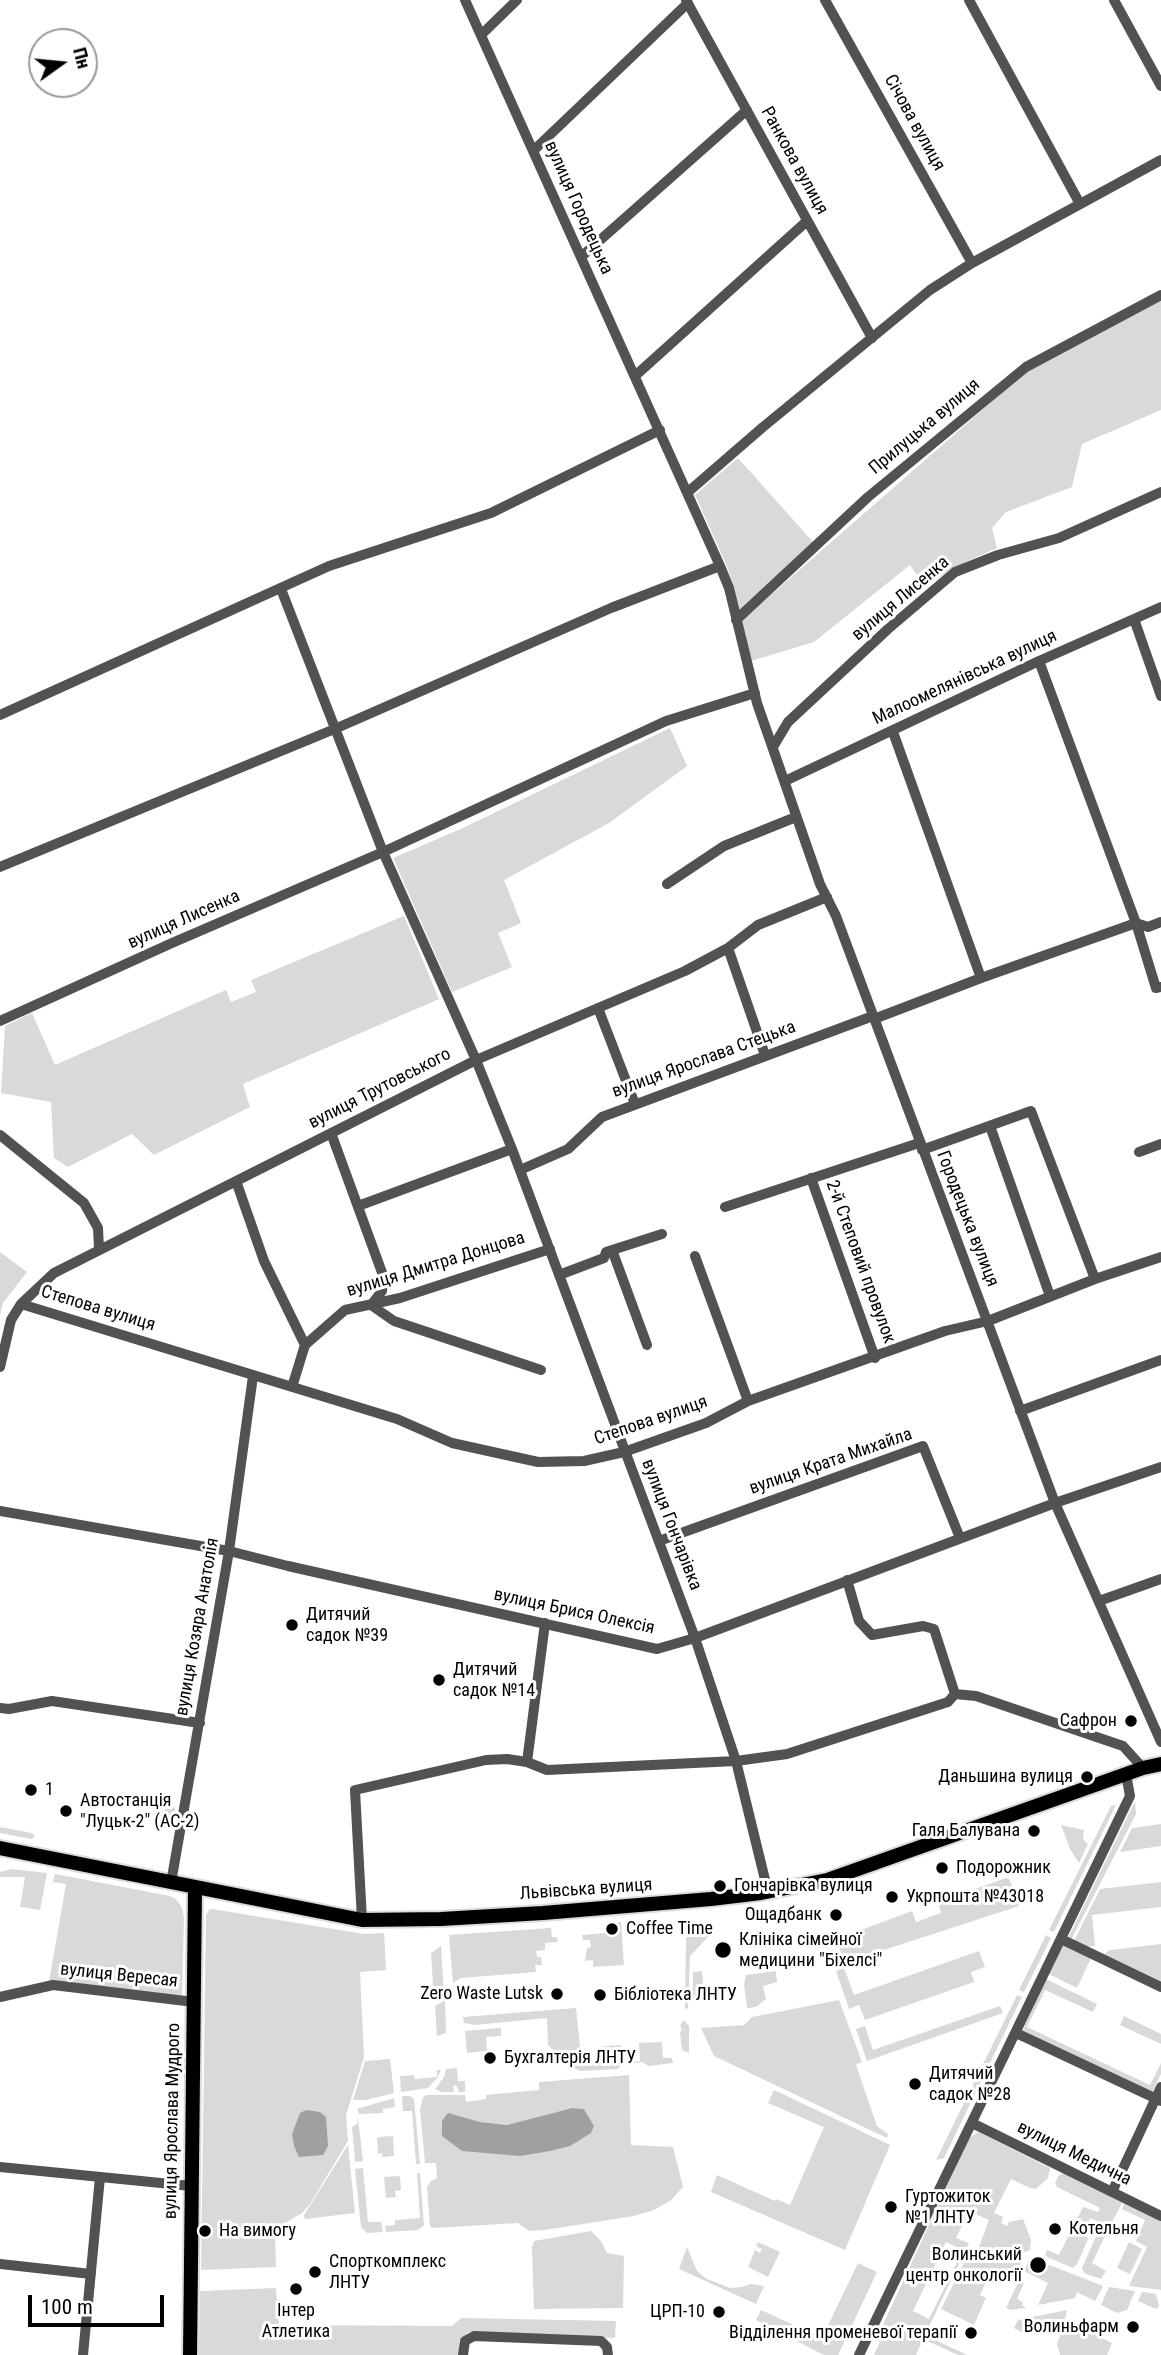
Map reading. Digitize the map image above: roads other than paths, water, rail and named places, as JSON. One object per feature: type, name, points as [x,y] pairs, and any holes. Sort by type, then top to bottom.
[{"type":"main road","name":"Львівська вулиця","points":[[0,1848],[362,1920],[441,1919],[531,1913],[711,1899],[768,1892],[828,1880],[1143,1768],[1161,1764]]},
{"type":"main road","name":"вулиця Ярослава Мудрого","points":[[190,2355],[195,1888]]},
{"type":"street","name":"вулиця Городецька","points":[[465,0],[720,566]]},
{"type":"street","points":[[481,35],[517,0]]},
{"type":"street","name":"Січова вулиця","points":[[825,0],[972,263]]},
{"type":"street","points":[[969,0],[1080,204]]},
{"type":"street","points":[[1114,0],[1161,86]]},
{"type":"street","points":[[533,151],[687,2]]},
{"type":"street","name":"Ранкова вулиця","points":[[687,2],[872,338]]},
{"type":"street","points":[[581,257],[747,110]]},
{"type":"street","points":[[688,492],[930,290],[972,263],[1161,160]]},
{"type":"street","points":[[635,376],[807,221]]},
{"type":"street","name":"Прилуцька вулиця","points":[[736,620],[868,498],[1026,367],[1161,295]]},
{"type":"street","points":[[0,715],[329,566],[491,513],[660,430]]},
{"type":"street","name":"вулиця Лисенка","points":[[773,747],[788,722],[888,629],[955,572],[998,555],[1059,538],[1161,492]]},
{"type":"street","points":[[0,867],[337,728],[611,608],[720,566]]},
{"type":"street","name":"Городецька вулиця","points":[[720,566],[756,698],[796,817],[836,916],[1055,1503],[1161,1742]]},
{"type":"street","points":[[282,589],[383,852],[476,1060]]},
{"type":"street","name":"Малоомелянівська вулиця","points":[[785,781],[1161,607]]},
{"type":"street","points":[[1134,619],[1161,696]]},
{"type":"street","points":[[1039,662],[1136,923],[1156,988],[1161,987]]},
{"type":"street","name":"вулиця Лисенка","points":[[0,1021],[383,852],[666,721],[756,698]]},
{"type":"street","points":[[893,732],[981,978]]},
{"type":"street","points":[[667,884],[724,846],[796,817]]},
{"type":"street","name":"вулиця Трутовського","points":[[0,1367],[10,1320],[21,1304],[54,1273],[476,1060],[685,971],[728,948],[758,925],[827,897]]},
{"type":"street","name":"вулиця Ярослава Стецька","points":[[520,1170],[568,1149],[602,1117],[635,1104],[1136,923],[1148,927],[1161,922]]},
{"type":"street","points":[[728,948],[765,1055]]},
{"type":"street","points":[[598,1008],[635,1104]]},
{"type":"street","name":"вулиця Гончарівка","points":[[476,1060],[550,1249],[695,1638],[736,1761],[768,1892]]},
{"type":"street","points":[[725,1207],[1031,1111],[1095,1279]]},
{"type":"street","points":[[990,1126],[1050,1296]]},
{"type":"street","points":[[331,1133],[384,1278],[382,1291],[370,1305],[394,1321],[541,1370]]},
{"type":"street","points":[[0,1135],[84,1203],[98,1228],[99,1249]]},
{"type":"street","points":[[1139,1153],[1161,1144]]},
{"type":"street","points":[[358,1206],[512,1149]]},
{"type":"street","name":"2-й Степовий провулок","points":[[811,1178],[875,1357]]},
{"type":"street","points":[[236,1181],[264,1261],[305,1345],[292,1387]]},
{"type":"street","points":[[559,1275],[604,1258],[606,1252],[662,1234]]},
{"type":"street","name":"вулиця Дмитра Донцова","points":[[305,1345],[345,1310],[400,1298],[550,1249]]},
{"type":"street","points":[[612,1250],[647,1345]]},
{"type":"street","points":[[695,1256],[748,1401]]},
{"type":"street","name":"Степова вулиця","points":[[21,1304],[397,1419],[452,1443],[527,1460],[584,1461],[624,1452],[706,1423],[748,1401],[945,1331],[988,1321],[1095,1279],[1160,1261]]},
{"type":"street","points":[[1020,1411],[1161,1360]]},
{"type":"street","name":"вулиця Козяра Анатолія","points":[[171,1882],[229,1551],[253,1376]]},
{"type":"street","name":"вулиця Крата Михайла","points":[[659,1541],[923,1446],[960,1538]]},
{"type":"street","name":"вулиця Брися Олексія","points":[[0,1511],[229,1551],[657,1648],[695,1638],[1055,1503],[1161,1467]]},
{"type":"street","points":[[1099,1601],[1161,1579]]},
{"type":"street","points":[[847,1580],[859,1621],[872,1635],[923,1626],[934,1629],[955,1694]]},
{"type":"street","points":[[527,1762],[545,1623]]},
{"type":"street","points":[[362,1920],[355,1790],[486,1760],[527,1762],[547,1770],[736,1761],[793,1753],[948,1702],[955,1694]]},
{"type":"street","points":[[955,1694],[976,1696],[1123,1746],[1143,1768]]},
{"type":"street","points":[[0,1708],[9,1709],[52,1701],[200,1723]]},
{"type":"street","points":[[859,2355],[1130,1796],[1126,1774]]},
{"type":"street","points":[[1061,1939],[1161,1987]]},
{"type":"street","name":"вулиця Вересая","points":[[0,1997],[53,1985],[194,2003]]},
{"type":"street","points":[[1016,2033],[1158,2100]]},
{"type":"street","points":[[1112,2192],[1158,2100],[1161,2087]]},
{"type":"street","name":"вулиця Медична","points":[[972,2123],[1161,2216]]},
{"type":"street","points":[[0,2167],[191,2186]]},
{"type":"street","points":[[83,2355],[100,2177]]},
{"type":"street","points":[[0,2264],[91,2274]]},
{"type":"street","points":[[463,2355],[465,2341],[474,2336],[601,2342],[606,2345],[608,2355]]},
{"type":"place","name":"Дитячий садок №39","points":[[292,1625]]},
{"type":"place","name":"Дитячий садок №14","points":[[439,1680]]},
{"type":"place","name":"Сафрон","points":[[1131,1721]]},
{"type":"place","name":"Даньшина вулиця","points":[[1087,1777]]},
{"type":"place","name":"1","points":[[31,1790]]},
{"type":"place","name":"Автостанція \"Луцьк-2\" (АС-2)","points":[[66,1811]]},
{"type":"place","name":"Галя Балувана","points":[[1034,1831]]},
{"type":"place","name":"Подорожник","points":[[942,1868]]},
{"type":"place","name":"Гончарівка вулиця","points":[[720,1886]]},
{"type":"place","name":"Укрпошта №43018","points":[[892,1897]]},
{"type":"place","name":"Ощадбанк","points":[[836,1915]]},
{"type":"place","name":"Coffee Time","points":[[612,1929]]},
{"type":"place","name":"Клініка сімейної медицини \"Біхелсі\"","points":[[723,1950]]},
{"type":"place","name":"Zero Waste Lutsk","points":[[557,1994]]},
{"type":"place","name":"Бібліотека ЛНТУ","points":[[600,1995]]},
{"type":"place","name":"Бухгалтерія ЛНТУ","points":[[490,2058]]},
{"type":"place","name":"Дитячий садок №28","points":[[915,2084]]},
{"type":"place","name":"Гуртожиток №1 ЛНТУ","points":[[891,2207]]},
{"type":"place","name":"Котельня","points":[[1055,2229]]},
{"type":"place","name":"На вимогу","points":[[205,2231]]},
{"type":"place","name":"Волинський центр онкології","points":[[1038,2265]]},
{"type":"place","name":"Спорткомплекс ЛНТУ","points":[[315,2272]]},
{"type":"place","name":"Інтер Атлетика","points":[[296,2289]]},
{"type":"place","name":"ЦРП-10","points":[[719,2312]]},
{"type":"place","name":"Волиньфарм","points":[[1133,2327]]},
{"type":"place","name":"Відділення променевої терапії","points":[[971,2333]]}]
